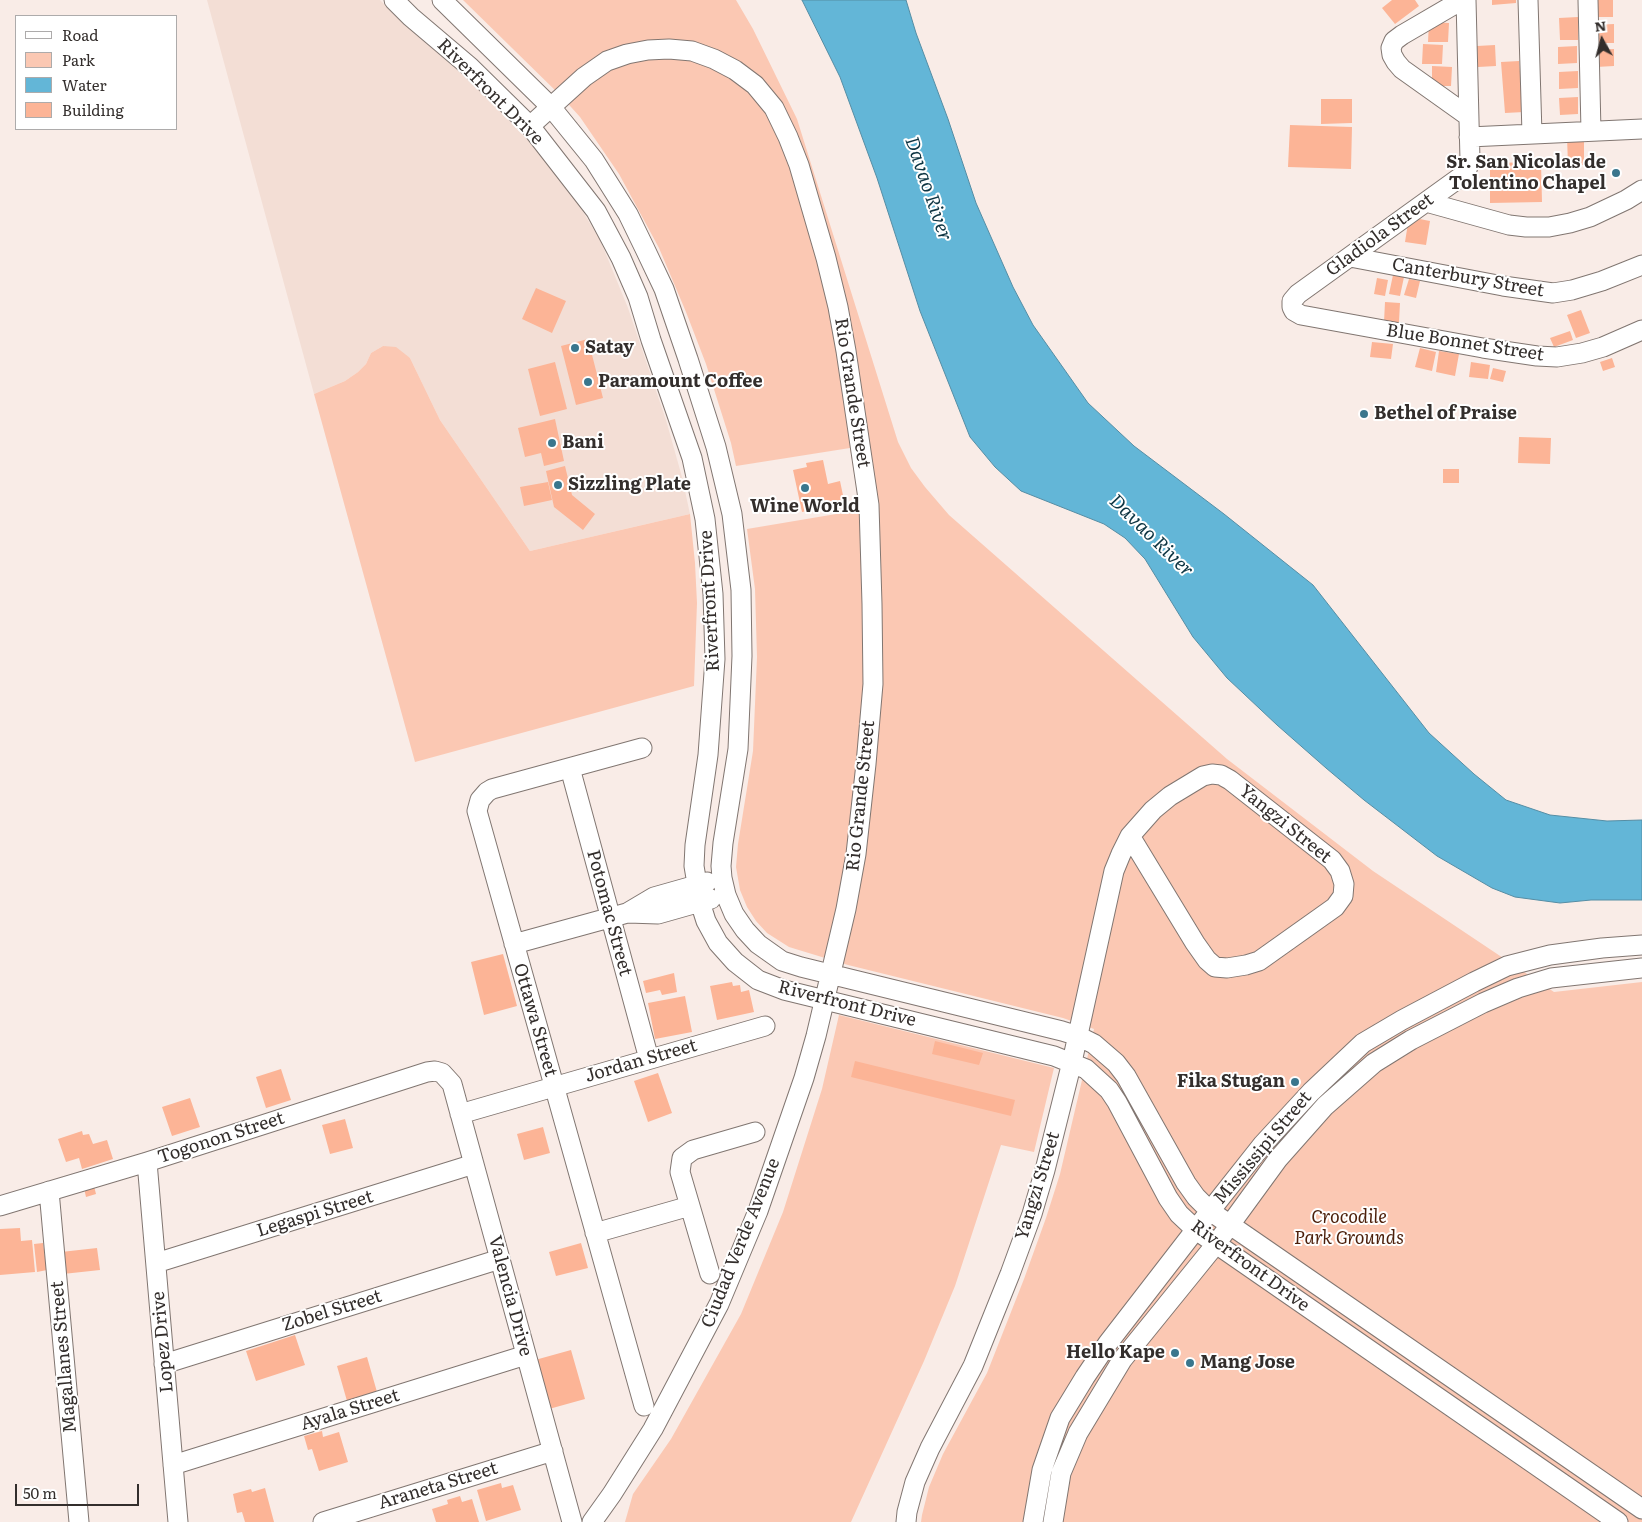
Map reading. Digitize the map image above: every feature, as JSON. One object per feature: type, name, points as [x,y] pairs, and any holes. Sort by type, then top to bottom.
[{"type":"street","name":"Riverfront Drive","points":[[394,0],[411,17],[470,67],[530,126],[596,211],[618,252],[638,297],[692,458],[705,519],[713,594],[715,659],[708,755],[695,845],[694,866],[698,894],[706,921],[718,943],[735,962],[758,980],[784,990],[1054,1056],[1086,1069],[1109,1090],[1168,1198],[1179,1214],[1196,1230],[1618,1522]]},
{"type":"street","name":"Riverfront Drive","points":[[442,0],[551,107],[594,160],[628,214],[664,289],[716,447],[732,514],[741,590],[742,656],[738,749],[723,843],[724,887],[734,914],[745,930],[758,944],[782,961],[1062,1031],[1094,1044],[1106,1053],[1126,1076],[1186,1183],[1196,1197],[1210,1211],[1642,1509]]},
{"type":"street","points":[[1462,0],[1402,35],[1394,41],[1391,48],[1392,55],[1402,69],[1468,116]]},
{"type":"street","name":"Gladiola Street","points":[[1291,304],[1298,294],[1466,173],[1470,160],[1466,0]]},
{"type":"street","points":[[1528,0],[1532,134]]},
{"type":"street","points":[[1588,0],[1591,131]]},
{"type":"street","name":"Rio Grande Street","points":[[530,126],[584,77],[607,61],[648,50],[692,51],[728,66],[755,85],[774,108],[799,165],[826,258],[838,308],[862,450],[868,505],[872,604],[872,684],[866,764],[856,854],[846,909],[825,1000]]},
{"type":"street","points":[[1469,137],[1642,129]]},
{"type":"street","points":[[1426,202],[1509,225],[1549,227],[1590,217],[1626,200],[1642,190]]},
{"type":"street","name":"Canterbury Street","points":[[1350,257],[1502,286],[1553,293],[1572,290],[1602,281],[1642,265]]},
{"type":"street","points":[[638,297],[664,289]]},
{"type":"street","name":"Blue Bonnet Street","points":[[1291,304],[1294,311],[1301,315],[1491,350],[1538,356],[1557,357],[1582,353],[1603,347],[1642,330]]},
{"type":"street","name":"Ottawa Street","points":[[642,748],[492,789],[484,795],[478,805],[478,817],[644,1406]]},
{"type":"street","name":"Potomac Street","points":[[570,768],[618,916],[649,1059]]},
{"type":"street","name":"Yangzi Street","points":[[906,1522],[915,1482],[930,1448],[974,1366],[1013,1266],[1046,1170],[1114,871],[1130,836],[1152,810],[1170,796],[1203,776],[1221,775],[1230,780],[1332,860],[1340,871],[1344,884],[1343,896],[1335,907],[1259,961],[1246,966],[1227,968],[1215,966],[1207,960],[1191,936],[1130,836]]},
{"type":"street","points":[[514,944],[618,916],[654,897],[698,894],[724,887]]},
{"type":"street","name":"Mississipi Street","points":[[1033,1522],[1042,1470],[1060,1418],[1085,1377],[1108,1344],[1263,1144],[1305,1098],[1363,1043],[1402,1020],[1507,966],[1550,955],[1642,945]]},
{"type":"street","name":"Mississipi Street","points":[[1053,1522],[1061,1473],[1078,1433],[1122,1360],[1216,1244],[1278,1159],[1325,1106],[1374,1063],[1419,1036],[1483,1003],[1518,988],[1551,978],[1642,968]]},
{"type":"street","name":"Ciudad Verde Avenue","points":[[592,1522],[653,1429],[719,1304],[758,1211],[787,1128],[804,1078],[825,1000]]},
{"type":"street","name":"Jordan Street","points":[[460,1114],[765,1026]]},
{"type":"street","name":"Togonon Street","points":[[0,1206],[147,1162],[427,1072],[435,1071],[442,1073]]},
{"type":"street","name":"Valencia Drive","points":[[442,1073],[452,1084],[572,1522]]},
{"type":"street","points":[[710,1274],[680,1172],[682,1158],[693,1150],[754,1132]]},
{"type":"street","name":"Lopez Drive","points":[[147,1162],[178,1522]]},
{"type":"street","name":"Legaspi Street","points":[[156,1263],[474,1164]]},
{"type":"street","name":"Magallanes Street","points":[[49,1191],[79,1522]]},
{"type":"street","points":[[595,1233],[690,1206]]},
{"type":"street","name":"Zobel Street","points":[[164,1364],[500,1259]]},
{"type":"street","name":"Ayala Street","points":[[173,1465],[526,1355]]},
{"type":"street","name":"Araneta Street","points":[[323,1522],[553,1451]]},
{"type":"shaded area","points":[[207,0],[380,0],[404,24],[485,94],[547,161],[573,195],[601,242],[628,308],[666,420],[690,514],[530,551],[440,420],[410,358],[383,346],[371,353],[366,364],[358,372],[345,381],[314,394]]},
{"type":"green space","name":"Crocodile Park Grounds","points":[[463,0],[736,0],[753,29],[797,119],[898,442],[911,468],[949,515],[1227,759],[1373,871],[1554,992],[1642,982],[1642,1522],[921,1522],[929,1487],[943,1454],[987,1373],[1046,1218],[1060,1174],[1094,1029],[1063,1018],[848,965],[789,947],[767,933],[747,907],[740,890],[736,867],[753,751],[757,657],[755,589],[747,529],[860,510],[850,448],[736,466],[731,443],[706,364],[686,312],[659,248],[619,174],[580,117]]},
{"type":"green space","points":[[383,346],[396,347],[410,358],[440,420],[530,551],[690,514],[697,603],[694,686],[415,762],[314,394],[345,381],[358,372],[366,364],[371,353]]},
{"type":"green space","points":[[839,1015],[1054,1068],[1034,1152],[1001,1145],[955,1286],[924,1361],[851,1522],[625,1522],[633,1494],[671,1439],[741,1314],[783,1212],[822,1089]]},
{"type":"water","name":"Davao River","points":[[802,0],[906,0],[976,203],[1013,287],[1033,325],[1088,403],[1134,446],[1313,585],[1429,733],[1506,800],[1550,815],[1607,821],[1642,820],[1642,900],[1591,900],[1560,903],[1515,897],[1492,888],[1437,856],[1326,768],[1227,678],[1193,637],[1145,559],[1125,538],[1104,524],[1021,491],[995,467],[970,437],[920,311],[877,178],[840,77]]},
{"type":"building","points":[[1392,0],[1415,0],[1419,6],[1395,24],[1382,8]]},
{"type":"building","points":[[1492,0],[1516,0],[1516,3],[1492,5]]},
{"type":"building","points":[[1594,0],[1613,0],[1613,17],[1594,17]]},
{"type":"building","points":[[1578,17],[1578,40],[1560,40],[1559,18]]},
{"type":"building","points":[[1429,22],[1449,23],[1448,42],[1428,42]]},
{"type":"building","points":[[1614,24],[1614,43],[1595,43],[1595,25]]},
{"type":"building","points":[[1423,44],[1443,45],[1442,64],[1422,64]]},
{"type":"building","points":[[1495,45],[1496,66],[1478,67],[1477,46]]},
{"type":"building","points":[[1577,46],[1577,63],[1558,64],[1558,47]]},
{"type":"building","points":[[1614,49],[1614,66],[1596,67],[1595,50]]},
{"type":"building","points":[[1519,61],[1524,112],[1505,113],[1501,62]]},
{"type":"building","points":[[1432,66],[1452,67],[1451,86],[1432,86]]},
{"type":"building","points":[[1578,71],[1578,88],[1559,89],[1559,72]]},
{"type":"building","points":[[1578,97],[1578,114],[1560,115],[1559,98]]},
{"type":"building","points":[[1321,99],[1352,99],[1352,123],[1321,124]]},
{"type":"building","points":[[1290,125],[1352,127],[1351,169],[1288,167]]},
{"type":"building","points":[[1567,137],[1584,137],[1584,165],[1568,165]]},
{"type":"building","points":[[1541,162],[1542,202],[1490,203],[1490,163]]},
{"type":"building","points":[[1409,217],[1430,221],[1426,245],[1405,242]]},
{"type":"building","points":[[1393,275],[1404,277],[1400,296],[1389,294]]},
{"type":"building","points":[[1377,278],[1388,280],[1385,296],[1374,294]]},
{"type":"building","points":[[1409,279],[1420,281],[1416,298],[1404,295]]},
{"type":"building","points":[[536,288],[566,301],[552,333],[522,319]]},
{"type":"building","points":[[1385,302],[1400,303],[1399,322],[1384,322]]},
{"type":"building","points":[[1581,310],[1590,333],[1576,338],[1567,315]]},
{"type":"building","points":[[1570,331],[1573,340],[1554,347],[1550,338]]},
{"type":"building","points":[[588,339],[603,398],[576,405],[561,346]]},
{"type":"building","points":[[1372,342],[1393,344],[1391,359],[1370,357]]},
{"type":"building","points":[[1420,348],[1436,352],[1432,371],[1415,367]]},
{"type":"building","points":[[1439,351],[1459,354],[1455,376],[1436,372]]},
{"type":"building","points":[[1612,358],[1615,367],[1603,371],[1600,362]]},
{"type":"building","points":[[555,362],[567,409],[540,416],[528,369]]},
{"type":"building","points":[[1471,362],[1490,365],[1488,379],[1469,377]]},
{"type":"building","points":[[1493,368],[1506,371],[1503,382],[1490,379]]},
{"type":"building","points":[[555,419],[564,461],[544,466],[541,453],[525,457],[518,428]]},
{"type":"building","points":[[1519,437],[1551,438],[1550,464],[1518,463]]},
{"type":"building","points":[[823,460],[828,484],[840,481],[844,500],[817,506],[818,509],[802,512],[793,470],[807,467],[806,463]]},
{"type":"building","points":[[565,466],[572,495],[595,514],[583,530],[554,507],[546,471]]},
{"type":"building","points":[[1443,469],[1459,469],[1459,483],[1443,483]]},
{"type":"building","points":[[548,482],[552,500],[524,506],[520,487]]},
{"type":"building","points":[[503,954],[517,1006],[484,1015],[471,962]]},
{"type":"building","points":[[674,973],[677,992],[662,995],[660,990],[646,993],[643,981]]},
{"type":"building","points":[[732,982],[733,986],[740,985],[741,992],[749,990],[754,1012],[717,1020],[710,986]]},
{"type":"building","points":[[685,996],[692,1032],[655,1039],[648,1003]]},
{"type":"building","points":[[935,1041],[983,1053],[979,1065],[932,1054]]},
{"type":"building","points":[[855,1061],[1015,1100],[1011,1116],[851,1077]]},
{"type":"building","points":[[281,1069],[291,1100],[266,1108],[256,1077]]},
{"type":"building","points":[[658,1073],[672,1113],[648,1122],[634,1081]]},
{"type":"building","points":[[190,1098],[200,1127],[172,1136],[162,1107]]},
{"type":"building","points":[[345,1119],[353,1148],[330,1154],[322,1125]]},
{"type":"building","points":[[543,1127],[550,1153],[524,1160],[517,1134]]},
{"type":"building","points":[[82,1131],[83,1135],[89,1134],[93,1144],[107,1140],[113,1159],[82,1169],[79,1158],[66,1162],[58,1139]]},
{"type":"building","points":[[94,1186],[96,1194],[86,1197],[84,1188]]},
{"type":"building","points":[[20,1228],[21,1241],[32,1240],[35,1272],[0,1275],[0,1229]]},
{"type":"building","points":[[43,1243],[47,1270],[37,1272],[34,1244]]},
{"type":"building","points":[[581,1243],[588,1268],[556,1276],[549,1252]]},
{"type":"building","points":[[97,1248],[100,1270],[63,1274],[61,1252]]},
{"type":"building","points":[[295,1335],[305,1365],[256,1381],[246,1351]]},
{"type":"building","points":[[571,1350],[585,1399],[549,1409],[535,1360]]},
{"type":"building","points":[[367,1357],[377,1392],[347,1401],[337,1366]]},
{"type":"building","points":[[322,1431],[323,1437],[339,1432],[348,1462],[319,1471],[312,1449],[308,1450],[304,1436]]},
{"type":"building","points":[[501,1483],[502,1488],[513,1485],[521,1510],[486,1521],[477,1490]]},
{"type":"building","points":[[265,1488],[274,1522],[245,1522],[242,1512],[237,1513],[233,1494],[251,1489],[252,1492]]},
{"type":"building","points":[[460,1496],[462,1502],[472,1499],[479,1522],[436,1522],[432,1509],[448,1504],[447,1500]]},
{"type":"place","name":"Sr. San Nicolas de Tolentino Chapel","points":[[1616,173]]},
{"type":"place","name":"Satay","points":[[575,348]]},
{"type":"place","name":"Paramount Coffee","points":[[588,382]]},
{"type":"place","name":"Bethel of Praise","points":[[1364,414]]},
{"type":"place","name":"Bani","points":[[552,443]]},
{"type":"place","name":"Sizzling Plate","points":[[558,485]]},
{"type":"place","name":"Wine World","points":[[805,488]]},
{"type":"place","name":"Fika Stugan","points":[[1295,1082]]},
{"type":"place","name":"Hello Kape","points":[[1175,1353]]},
{"type":"place","name":"Mang Jose","points":[[1190,1363]]}]
